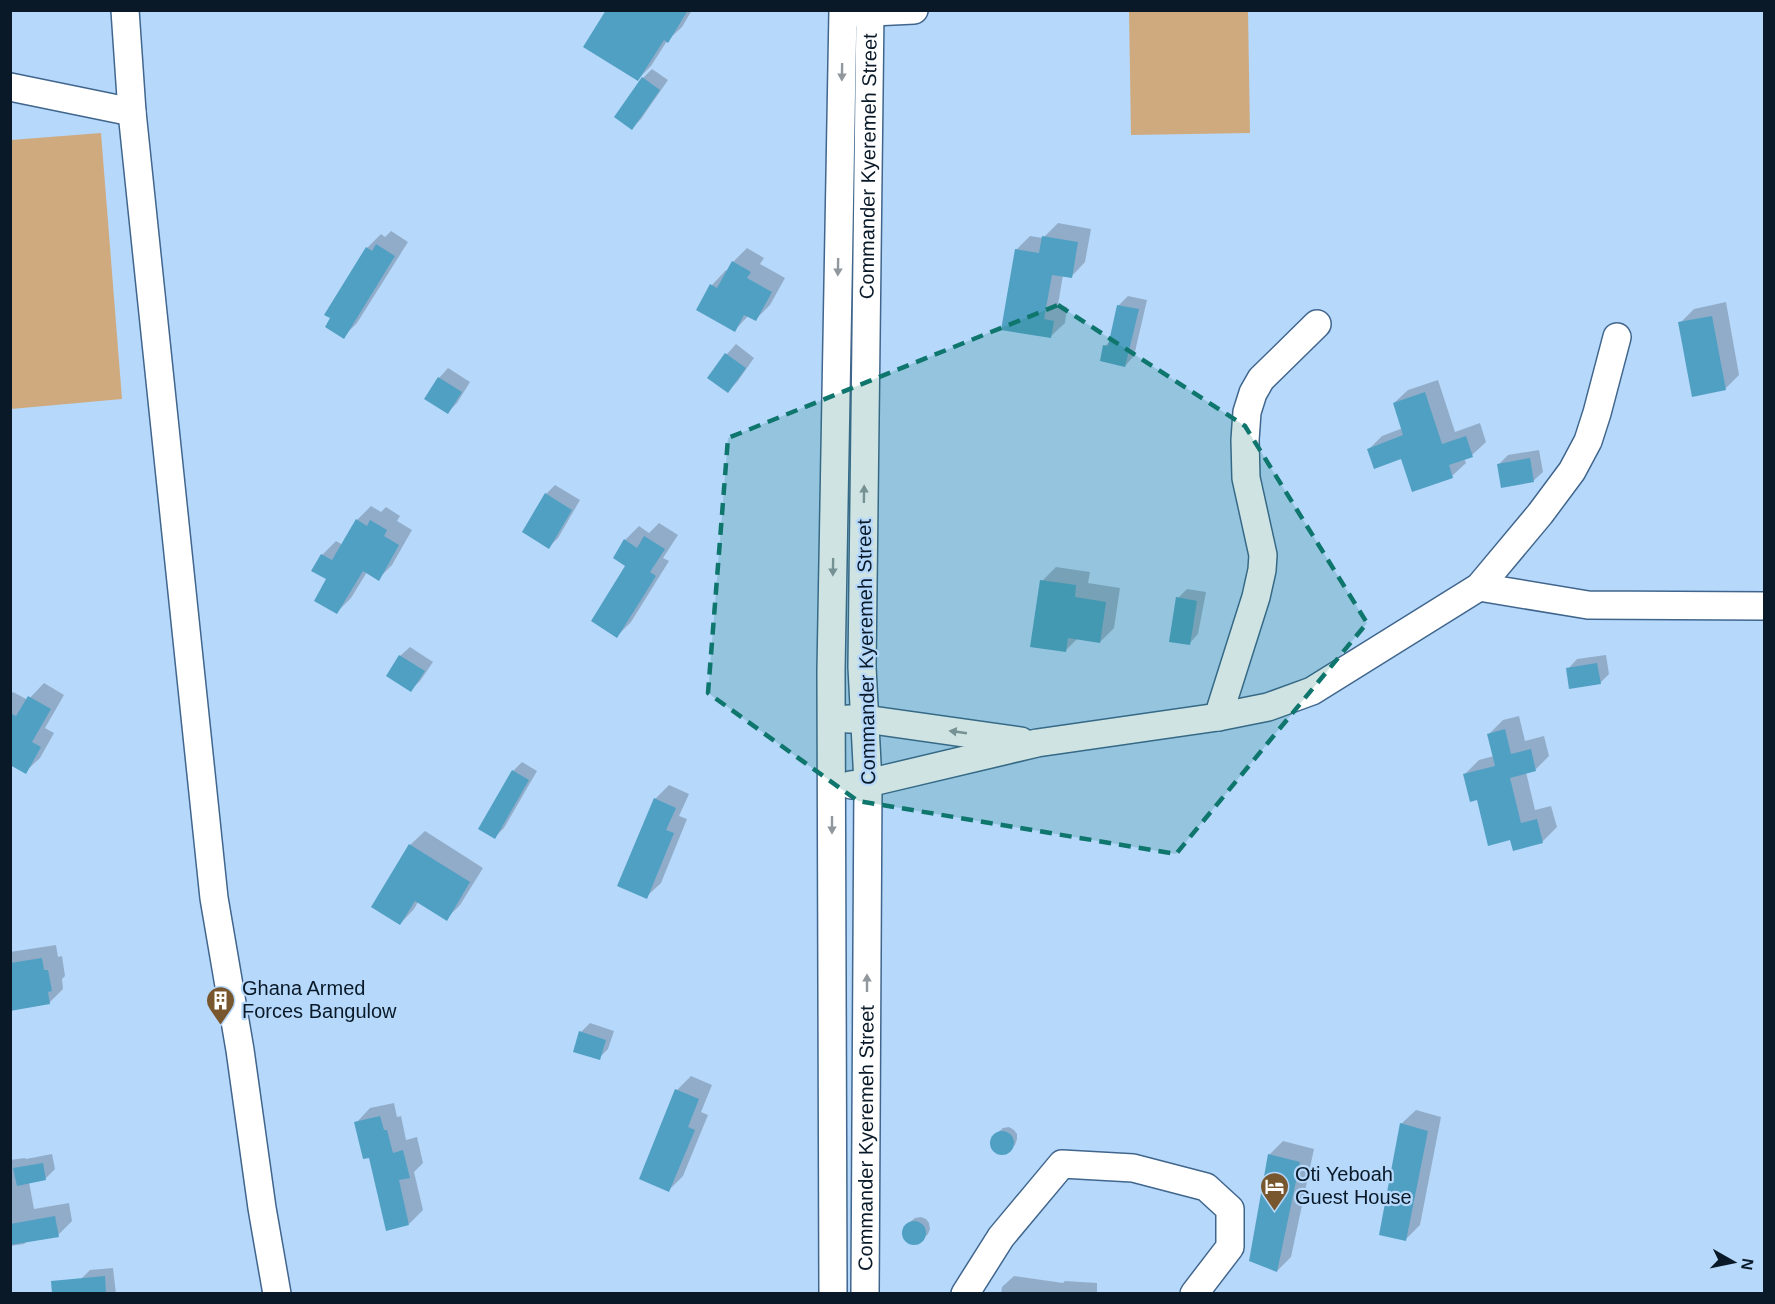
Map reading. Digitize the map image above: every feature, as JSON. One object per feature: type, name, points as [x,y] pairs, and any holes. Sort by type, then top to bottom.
[{"type":"street","points":[[125,10],[132,112],[214,898],[277,1293]]},
{"type":"street","points":[[843,12],[914,10]]},
{"type":"street","name":"Commander Kyeremeh Street","points":[[833,1293],[831,671],[843,12]]},
{"type":"street","name":"Commander Kyeremeh Street","points":[[865,1293],[868,783],[862,667],[870,12]]},
{"type":"street","points":[[10,87],[132,112]]},
{"type":"street","points":[[1218,717],[1257,597],[1262,570],[1263,555],[1246,478],[1245,440],[1248,412],[1253,393],[1261,379],[1317,324]]},
{"type":"street","points":[[832,787],[868,783],[1037,743],[1218,717],[1268,707],[1312,691],[1479,587],[1540,514],[1572,471],[1588,441],[1598,413],[1617,337]]},
{"type":"street","points":[[1479,587],[1588,605],[1764,606]]},
{"type":"street","points":[[832,719],[865,719],[1037,743]]},
{"type":"street","points":[[965,1293],[1001,1237],[1062,1164],[1132,1168],[1206,1187],[1230,1209],[1230,1247],[1194,1293]]},
{"type":"highlighted area","points":[[1058,305],[1245,426],[1367,623],[1176,854],[858,801],[708,693],[728,438]]},
{"type":"shaded area","points":[[1129,11],[1248,11],[1250,133],[1131,135]]},
{"type":"shaded area","points":[[101,133],[122,399],[11,409],[11,140]]},
{"type":"building","points":[[606,10],[688,10],[668,43],[664,40],[638,81],[583,47]]},
{"type":"building","points":[[642,77],[660,90],[632,130],[614,117]]},
{"type":"building","points":[[1042,236],[1078,242],[1072,278],[1052,275],[1044,319],[1054,321],[1051,338],[1001,330],[1015,249],[1039,253]]},
{"type":"building","points":[[376,244],[395,256],[344,339],[325,327],[330,318],[324,315],[366,247],[372,251]]},
{"type":"building","points":[[732,261],[751,272],[747,278],[772,292],[756,321],[744,315],[735,332],[696,310],[710,284],[717,288]]},
{"type":"building","points":[[1117,305],[1139,309],[1125,367],[1100,361],[1103,345],[1108,346]]},
{"type":"building","points":[[1712,316],[1726,390],[1692,397],[1678,322]]},
{"type":"building","points":[[725,353],[746,368],[728,393],[707,378]]},
{"type":"building","points":[[438,377],[462,392],[448,414],[424,399]]},
{"type":"building","points":[[1425,392],[1442,444],[1466,436],[1473,457],[1449,465],[1453,478],[1412,492],[1401,459],[1374,469],[1367,449],[1403,435],[1393,403]]},
{"type":"building","points":[[1530,458],[1534,482],[1501,488],[1497,464]]},
{"type":"building","points":[[545,493],[572,510],[549,549],[522,532]]},
{"type":"building","points":[[356,519],[367,526],[370,520],[387,530],[384,536],[399,545],[379,581],[363,571],[337,614],[314,601],[326,579],[311,571],[321,554],[332,560]]},
{"type":"building","points":[[644,536],[665,549],[650,572],[656,576],[617,638],[591,621],[625,566],[613,558],[624,539],[637,548]]},
{"type":"building","points":[[1040,580],[1076,585],[1075,597],[1106,602],[1100,643],[1068,638],[1066,652],[1030,647]]},
{"type":"building","points":[[1176,597],[1197,601],[1190,645],[1169,642]]},
{"type":"building","points":[[399,655],[425,671],[411,692],[386,676]]},
{"type":"building","points":[[1597,663],[1601,684],[1569,689],[1566,668]]},
{"type":"building","points":[[28,696],[51,709],[32,742],[41,747],[26,774],[10,765],[10,713],[16,716]]},
{"type":"building","points":[[1505,729],[1511,754],[1531,749],[1536,771],[1510,778],[1521,823],[1537,819],[1543,843],[1513,851],[1510,840],[1488,846],[1477,800],[1470,802],[1463,774],[1495,766],[1487,734]]},
{"type":"building","points":[[512,770],[529,780],[495,839],[478,829]]},
{"type":"building","points":[[654,798],[676,808],[666,830],[674,833],[647,899],[617,886]]},
{"type":"building","points":[[409,844],[470,882],[447,921],[415,901],[400,925],[371,907]]},
{"type":"building","points":[[42,958],[44,970],[48,970],[52,991],[48,992],[50,1004],[10,1011],[10,963]]},
{"type":"building","points":[[579,1031],[606,1040],[600,1060],[573,1052]]},
{"type":"building","points":[[675,1089],[699,1099],[688,1127],[695,1130],[669,1192],[639,1179]]},
{"type":"building","points":[[380,1116],[384,1130],[387,1130],[393,1153],[403,1150],[410,1178],[399,1180],[409,1225],[386,1231],[369,1158],[363,1159],[354,1122]]},
{"type":"building","points":[[1400,1123],[1428,1131],[1406,1241],[1379,1235]]},
{"type":"building","points":[[1002,1131],[1010,1135],[1014,1143],[1010,1151],[1002,1155],[994,1151],[990,1143],[994,1135]]},
{"type":"building","name":"Oti Yeboah Guest House","points":[[1268,1154],[1300,1162],[1277,1272],[1249,1261]]},
{"type":"building","points":[[43,1163],[46,1180],[17,1186],[13,1168]]},
{"type":"building","points":[[55,1216],[59,1237],[10,1245],[10,1224]]},
{"type":"building","points":[[914,1221],[923,1224],[926,1233],[923,1242],[914,1245],[905,1242],[902,1233],[905,1224]]},
{"type":"building","points":[[105,1276],[106,1293],[52,1293],[51,1281]]},
{"type":"place","name":"Ghana Armed Forces Bangulow","points":[[221,1026]]},
{"type":"place","name":"Oti Yeboah Guest House","points":[[1274,1212]]}]
